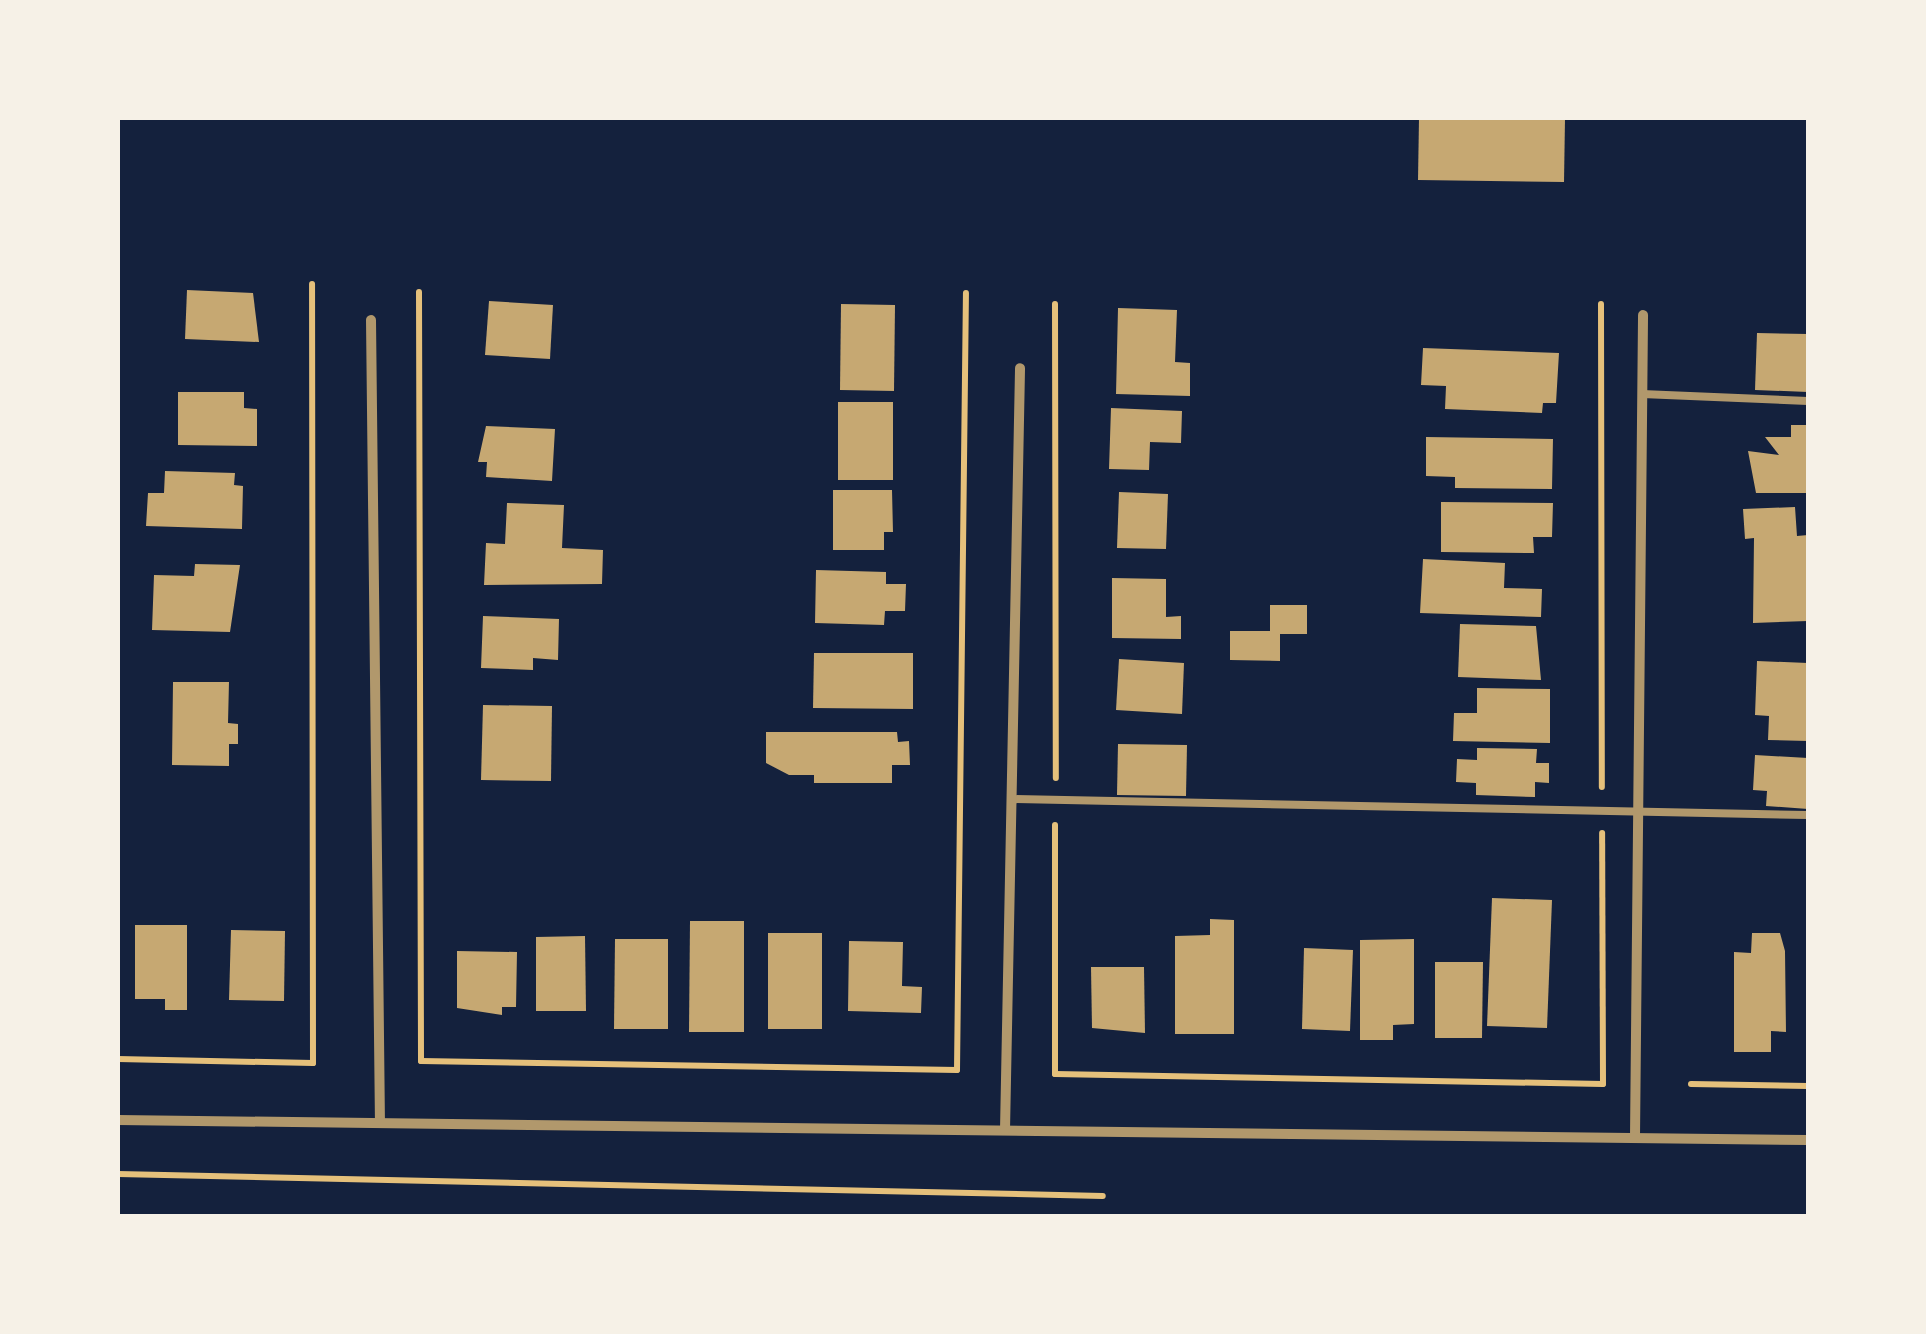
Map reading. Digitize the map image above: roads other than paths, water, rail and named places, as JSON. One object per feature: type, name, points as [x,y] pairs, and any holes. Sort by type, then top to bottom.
[{"type":"street","points":[[1634,1137],[1643,314]]},
{"type":"street","points":[[371,320],[380,1123]]},
{"type":"street","points":[[1005,1130],[1020,368]]},
{"type":"street","points":[[118,1120],[1808,1140]]},
{"type":"lane","points":[[1642,394],[1808,401]]},
{"type":"lane","points":[[1011,799],[1638,816],[1808,815]]}]
